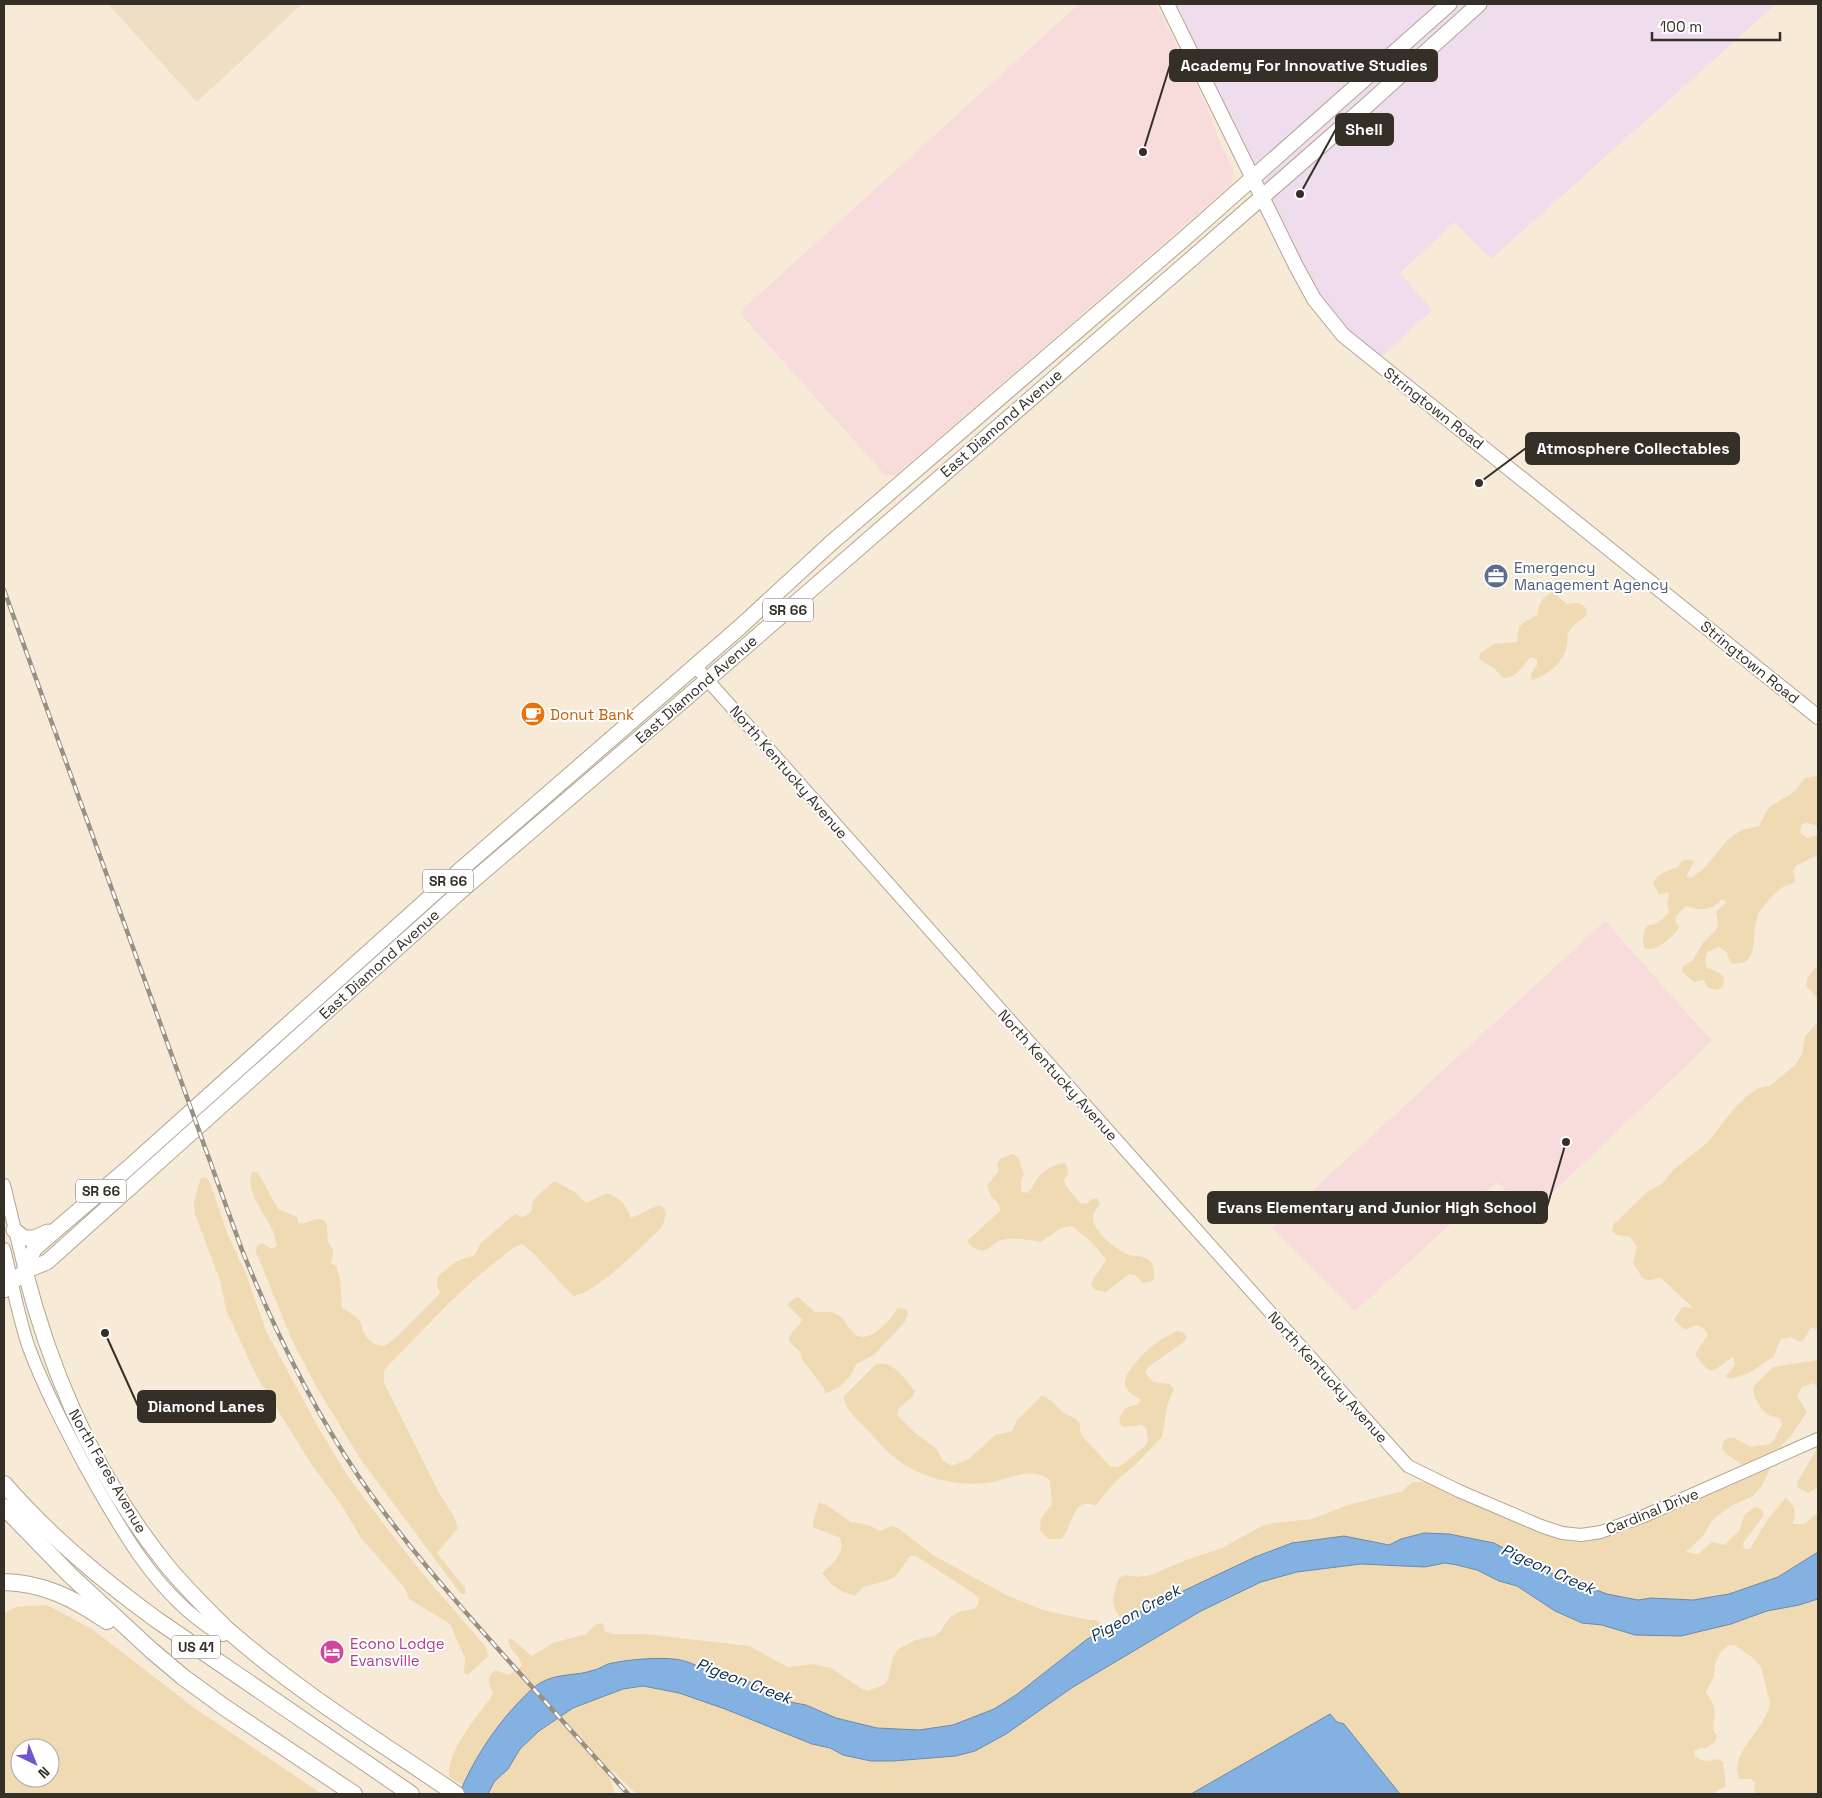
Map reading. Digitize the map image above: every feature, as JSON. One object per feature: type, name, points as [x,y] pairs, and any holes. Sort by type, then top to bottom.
[{"type":"highway","name":"US 41","points":[[4,1484],[48,1531],[120,1593],[408,1792]]},
{"type":"highway","name":"US 41","points":[[4,1507],[70,1575],[151,1650],[224,1707],[354,1794]]},
{"type":"highway","points":[[4,1582],[41,1587],[71,1598],[151,1650]]},
{"type":"highway","points":[[230,1632],[298,1687],[456,1794]]},
{"type":"main road","name":"Stringtown Road","points":[[1167,4],[1296,266],[1314,299],[1343,335],[1818,717]]},
{"type":"main road","name":"East Diamond Avenue","points":[[25,1272],[34,1249],[127,1170],[473,858],[695,666],[830,544],[1252,178],[1449,4]]},
{"type":"main road","name":"East Diamond Avenue","points":[[8,1286],[25,1272],[47,1262],[462,890],[707,680],[1262,197],[1479,4]]},
{"type":"main road","points":[[14,1230],[21,1237],[28,1239],[57,1229]]},
{"type":"main road","name":"North Fares Avenue","points":[[25,1272],[40,1328],[59,1379],[86,1438],[114,1488],[139,1528],[165,1563],[230,1632]]},
{"type":"street","name":"North Kentucky Avenue","points":[[695,666],[1398,1456],[1408,1466],[1428,1476]]},
{"type":"street","name":"North Fares Avenue","points":[[4,1185],[25,1272]]},
{"type":"street","name":"North Fares Avenue","points":[[4,1249],[8,1286],[29,1348],[50,1398],[113,1516],[144,1560],[180,1604],[216,1632],[223,1634],[230,1632]]},
{"type":"street","name":"Cardinal Drive","points":[[1428,1476],[1541,1526],[1562,1533],[1582,1536],[1601,1532],[1644,1516],[1818,1439]]},
{"type":"shaded area","points":[[108,4],[302,4],[197,102]]},
{"type":"shaded area","points":[[1079,4],[1156,4],[1207,107],[1221,145],[1234,171],[1231,185],[896,475],[885,475],[744,318],[742,312],[744,308]]},
{"type":"shaded area","points":[[1176,4],[1776,4],[1491,259],[1455,222],[1400,273],[1432,310],[1380,358],[1345,331],[1316,294]]},
{"type":"shaded area","points":[[1553,592],[1567,604],[1580,604],[1587,610],[1586,616],[1569,630],[1565,651],[1559,662],[1549,672],[1532,680],[1531,674],[1537,665],[1537,659],[1531,657],[1515,674],[1508,678],[1503,678],[1495,669],[1479,659],[1480,653],[1494,644],[1517,642],[1518,631],[1521,625],[1537,615],[1542,601]]},
{"type":"shaded area","points":[[1816,776],[1818,778],[1818,827],[1806,822],[1801,826],[1800,832],[1807,838],[1818,835],[1818,859],[1815,856],[1796,866],[1793,871],[1794,883],[1780,889],[1761,910],[1756,920],[1753,947],[1747,960],[1741,963],[1731,963],[1726,952],[1719,947],[1707,952],[1706,967],[1720,973],[1724,977],[1723,987],[1717,990],[1708,988],[1704,980],[1694,982],[1682,972],[1683,966],[1693,960],[1702,944],[1716,930],[1718,924],[1716,912],[1726,903],[1722,899],[1714,906],[1705,909],[1686,906],[1677,915],[1675,922],[1679,926],[1678,930],[1667,941],[1659,947],[1644,948],[1644,933],[1648,925],[1657,923],[1669,912],[1667,904],[1668,892],[1659,895],[1653,882],[1658,876],[1678,867],[1682,861],[1692,860],[1694,862],[1686,876],[1691,878],[1704,868],[1733,836],[1742,830],[1759,826],[1769,807],[1794,792],[1805,778]]},
{"type":"shaded area","points":[[1605,921],[1712,1041],[1529,1215],[1497,1182],[1355,1311],[1272,1228]]},
{"type":"shaded area","points":[[1818,966],[1818,999],[1806,986],[1810,974]]},
{"type":"shaded area","points":[[1818,1022],[1818,1330],[1811,1327],[1801,1342],[1790,1337],[1781,1339],[1773,1357],[1749,1373],[1731,1379],[1725,1377],[1735,1365],[1734,1359],[1732,1357],[1720,1367],[1712,1370],[1704,1366],[1695,1354],[1708,1334],[1698,1326],[1685,1330],[1674,1320],[1682,1307],[1693,1308],[1661,1278],[1643,1279],[1633,1263],[1637,1247],[1630,1237],[1617,1235],[1612,1231],[1613,1225],[1647,1192],[1662,1184],[1673,1170],[1707,1143],[1732,1111],[1749,1094],[1759,1088],[1770,1086],[1796,1064],[1802,1054],[1805,1036]]},
{"type":"shaded area","points":[[1012,1154],[1018,1157],[1024,1174],[1021,1180],[1021,1191],[1027,1193],[1045,1170],[1057,1164],[1065,1163],[1068,1168],[1068,1174],[1064,1179],[1065,1185],[1081,1204],[1098,1198],[1100,1204],[1093,1218],[1101,1234],[1122,1252],[1149,1260],[1153,1266],[1154,1279],[1143,1283],[1135,1275],[1129,1274],[1106,1292],[1095,1290],[1091,1285],[1092,1282],[1106,1259],[1090,1241],[1072,1226],[1061,1228],[1041,1242],[1006,1239],[998,1241],[983,1250],[976,1249],[971,1245],[967,1241],[1000,1211],[999,1204],[991,1196],[987,1185],[999,1171],[997,1164],[1000,1159]]},
{"type":"shaded area","points":[[252,1172],[258,1172],[278,1209],[297,1217],[298,1223],[321,1219],[326,1223],[328,1241],[333,1251],[331,1263],[336,1266],[340,1278],[342,1308],[360,1320],[363,1331],[369,1340],[381,1346],[385,1346],[394,1339],[441,1292],[437,1287],[438,1276],[457,1261],[475,1255],[480,1244],[511,1217],[517,1214],[522,1218],[531,1212],[533,1200],[554,1181],[575,1192],[586,1203],[607,1193],[612,1195],[622,1202],[631,1218],[659,1205],[664,1208],[666,1215],[662,1227],[607,1278],[583,1293],[573,1296],[532,1252],[522,1244],[515,1247],[467,1286],[384,1370],[384,1383],[438,1491],[454,1517],[458,1528],[437,1553],[465,1588],[466,1594],[461,1594],[361,1460],[317,1388],[291,1338],[256,1252],[257,1246],[262,1243],[272,1249],[277,1246],[272,1229],[253,1194],[250,1179]]},
{"type":"shaded area","points":[[201,1177],[207,1178],[210,1183],[228,1235],[246,1274],[266,1331],[319,1429],[349,1478],[386,1527],[422,1573],[486,1647],[488,1656],[468,1675],[464,1673],[465,1658],[450,1624],[409,1599],[404,1587],[361,1538],[342,1506],[312,1465],[257,1377],[226,1310],[220,1280],[195,1214],[194,1202]]},
{"type":"shaded area","points":[[796,1297],[815,1312],[835,1313],[843,1319],[856,1335],[861,1337],[880,1329],[898,1308],[906,1309],[908,1315],[904,1323],[874,1355],[856,1364],[851,1375],[839,1387],[825,1394],[824,1388],[803,1361],[800,1352],[789,1341],[789,1338],[802,1319],[787,1305]]},
{"type":"shaded area","points":[[1177,1331],[1183,1332],[1187,1337],[1184,1342],[1148,1367],[1145,1373],[1153,1382],[1170,1384],[1174,1389],[1167,1406],[1162,1437],[1135,1465],[1116,1481],[1096,1505],[1083,1504],[1077,1509],[1067,1531],[1061,1539],[1048,1539],[1040,1530],[1041,1518],[1052,1504],[1050,1480],[1035,1474],[1027,1474],[988,1483],[962,1483],[935,1478],[909,1468],[888,1452],[854,1416],[845,1401],[844,1396],[874,1366],[886,1364],[892,1367],[915,1391],[912,1397],[898,1409],[897,1415],[914,1432],[937,1449],[942,1460],[952,1466],[969,1459],[995,1435],[1012,1431],[1017,1420],[1042,1395],[1064,1413],[1077,1420],[1082,1436],[1110,1466],[1116,1467],[1122,1465],[1145,1446],[1148,1440],[1146,1428],[1141,1425],[1123,1427],[1119,1422],[1125,1409],[1138,1404],[1141,1400],[1127,1389],[1125,1379],[1132,1367],[1152,1346]]},
{"type":"shaded area","points":[[1818,1360],[1818,1387],[1813,1383],[1802,1387],[1797,1397],[1807,1412],[1790,1437],[1773,1454],[1769,1472],[1761,1487],[1753,1496],[1721,1513],[1712,1521],[1703,1536],[1686,1552],[1698,1554],[1712,1542],[1724,1545],[1739,1531],[1745,1514],[1755,1507],[1761,1509],[1764,1515],[1743,1543],[1744,1549],[1750,1549],[1766,1522],[1786,1497],[1794,1509],[1793,1524],[1805,1524],[1814,1515],[1818,1514],[1818,1552],[1778,1577],[1729,1594],[1693,1600],[1651,1598],[1638,1600],[1607,1594],[1548,1572],[1494,1543],[1401,1539],[1389,1545],[1344,1536],[1172,1595],[1123,1619],[1115,1610],[1113,1600],[1115,1589],[1119,1578],[1125,1575],[1138,1577],[1151,1575],[1186,1560],[1222,1548],[1262,1526],[1312,1519],[1348,1505],[1403,1491],[1412,1482],[1424,1482],[1499,1515],[1566,1541],[1595,1540],[1625,1531],[1694,1498],[1741,1481],[1750,1470],[1725,1453],[1722,1449],[1723,1442],[1727,1438],[1734,1438],[1751,1447],[1770,1444],[1782,1424],[1779,1418],[1768,1415],[1763,1411],[1754,1396],[1753,1389],[1756,1384],[1773,1367]]},
{"type":"shaded area","points":[[1818,1447],[1818,1487],[1808,1493],[1797,1487],[1798,1481]]},
{"type":"shaded area","points":[[819,1503],[825,1504],[851,1522],[869,1525],[880,1531],[892,1526],[898,1528],[933,1555],[1006,1595],[1046,1611],[1096,1620],[1107,1627],[1086,1640],[1016,1695],[994,1709],[953,1725],[919,1730],[877,1728],[836,1718],[806,1705],[785,1701],[749,1681],[742,1682],[718,1676],[703,1667],[606,1665],[594,1671],[559,1676],[481,1750],[463,1785],[449,1777],[453,1756],[458,1745],[492,1696],[490,1676],[495,1670],[509,1675],[522,1665],[509,1644],[508,1640],[511,1638],[532,1656],[553,1643],[586,1634],[595,1625],[601,1623],[604,1625],[604,1631],[613,1634],[645,1634],[749,1646],[788,1667],[813,1664],[831,1668],[868,1691],[885,1684],[892,1660],[898,1649],[916,1640],[934,1636],[940,1632],[950,1617],[961,1611],[974,1609],[978,1605],[979,1598],[916,1556],[910,1556],[896,1576],[886,1581],[863,1587],[855,1596],[836,1587],[822,1573],[834,1562],[840,1553],[840,1538],[813,1527]]},
{"type":"shaded area","points":[[1445,1563],[1477,1570],[1499,1581],[1517,1586],[1555,1611],[1582,1623],[1602,1625],[1731,1624],[1767,1611],[1818,1599],[1818,1794],[1754,1794],[1755,1782],[1750,1779],[1739,1779],[1737,1768],[1742,1752],[1764,1719],[1770,1702],[1761,1667],[1753,1658],[1734,1645],[1728,1645],[1720,1653],[1715,1664],[1714,1676],[1706,1692],[1714,1707],[1713,1725],[1717,1736],[1715,1742],[1706,1748],[1694,1751],[1695,1756],[1703,1761],[1718,1759],[1723,1762],[1726,1786],[1712,1794],[1400,1794],[1344,1724],[1337,1722],[1330,1714],[1191,1794],[636,1794],[612,1770],[607,1771],[615,1794],[488,1794],[494,1782],[508,1769],[520,1749],[539,1731],[573,1708],[623,1689],[643,1686],[679,1693],[725,1709],[812,1744],[830,1748],[843,1755],[871,1761],[956,1756],[1006,1734],[1073,1687],[1201,1611],[1261,1582],[1297,1572],[1361,1564],[1425,1567]]},
{"type":"shaded area","points":[[47,1605],[92,1629],[193,1707],[322,1794],[4,1794],[4,1613],[16,1607]]},
{"type":"water","points":[[1424,1533],[1449,1534],[1494,1543],[1548,1572],[1607,1594],[1638,1600],[1651,1598],[1693,1600],[1729,1594],[1778,1577],[1818,1552],[1818,1599],[1767,1611],[1731,1624],[1681,1636],[1635,1635],[1602,1625],[1582,1623],[1555,1611],[1517,1586],[1499,1581],[1477,1570],[1457,1565],[1445,1563],[1425,1567],[1361,1564],[1297,1572],[1261,1582],[1201,1611],[1073,1687],[1006,1734],[975,1751],[956,1756],[871,1761],[843,1755],[830,1748],[812,1744],[725,1709],[679,1693],[643,1686],[623,1689],[573,1708],[539,1731],[520,1749],[508,1769],[494,1782],[488,1794],[459,1794],[470,1770],[507,1715],[535,1687],[555,1677],[588,1672],[608,1664],[623,1661],[666,1658],[682,1660],[731,1680],[748,1681],[785,1701],[806,1705],[836,1718],[877,1728],[919,1730],[953,1725],[994,1709],[1016,1695],[1086,1640],[1107,1627],[1255,1557],[1292,1543],[1344,1536],[1389,1545],[1401,1539]]},
{"type":"water","points":[[1330,1714],[1337,1722],[1344,1724],[1400,1794],[1191,1794]]},
{"type":"railway","points":[[4,590],[242,1250],[280,1338],[309,1395],[359,1477],[409,1544],[444,1587],[628,1794]]},
{"type":"place","name":"Academy For Innovative Studies","points":[[1143,152]]},
{"type":"place","name":"Shell","points":[[1300,194]]},
{"type":"place","name":"Atmosphere Collectables","points":[[1479,483]]},
{"type":"place","name":"Emergency Management Agency","points":[[1496,576]]},
{"type":"place","name":"Donut Bank","points":[[533,714]]},
{"type":"place","name":"Evans Elementary and Junior High School","points":[[1566,1142]]},
{"type":"place","name":"Diamond Lanes","points":[[105,1333]]},
{"type":"place","name":"Econo Lodge Evansville","points":[[332,1652]]},
{"type":"water label","name":"Pigeon Creek","points":[[1548,1569]]},
{"type":"water label","name":"Pigeon Creek","points":[[1135,1613]]},
{"type":"water label","name":"Pigeon Creek","points":[[744,1681]]}]
